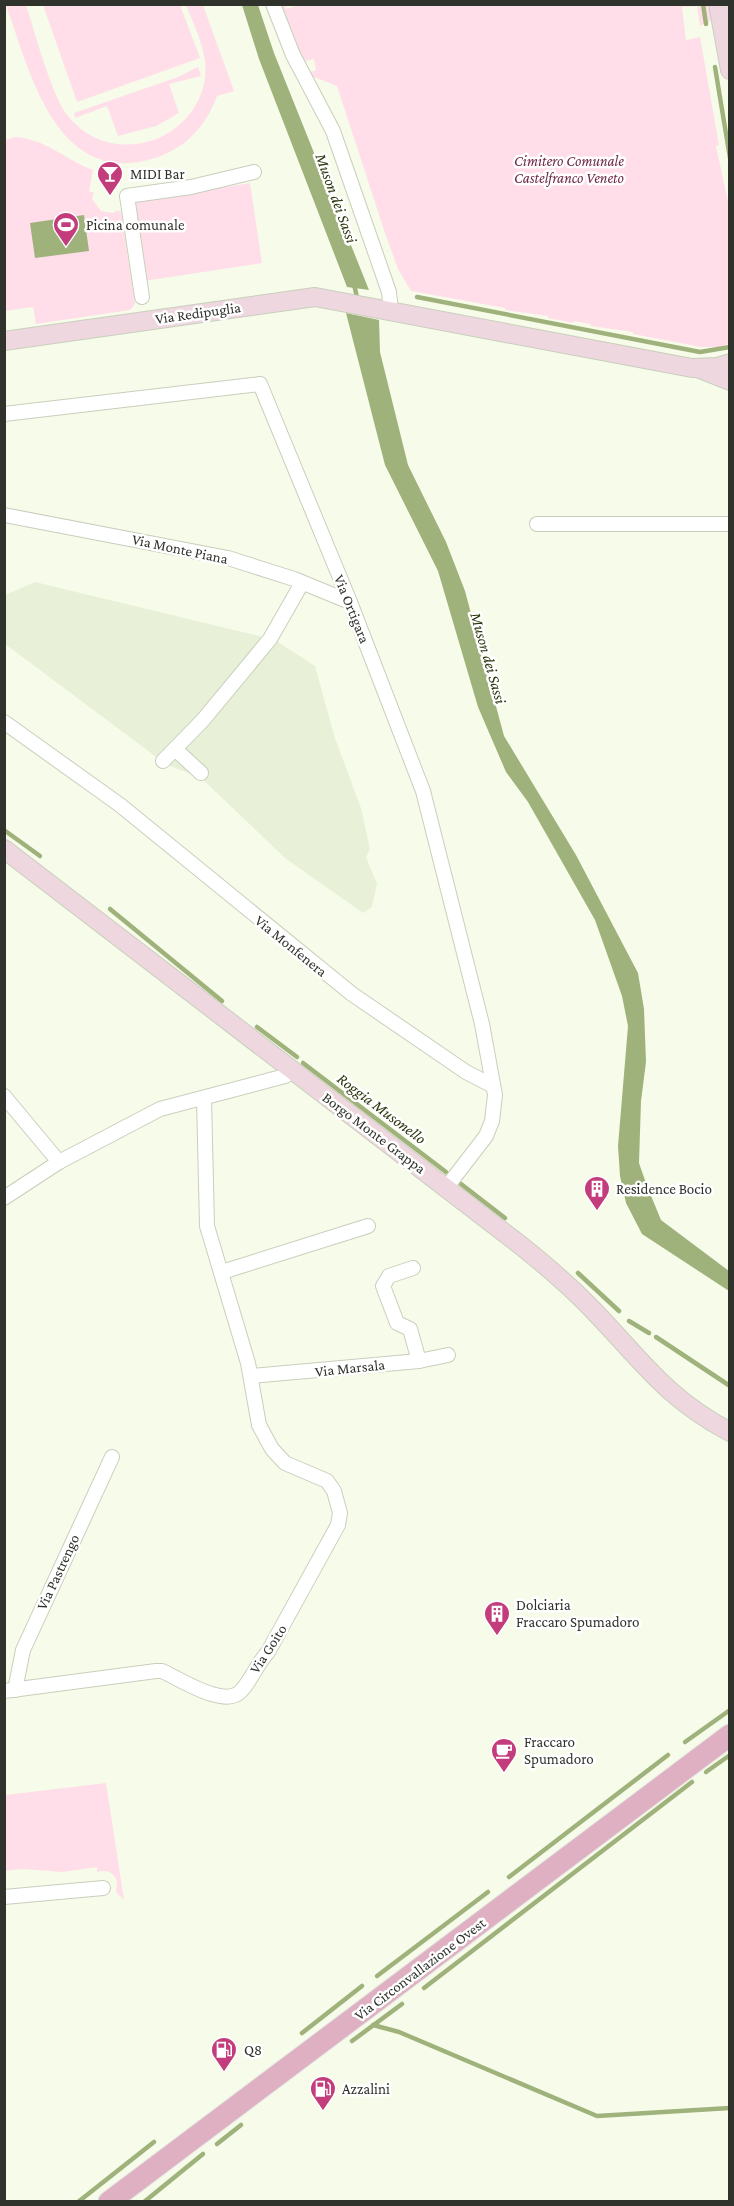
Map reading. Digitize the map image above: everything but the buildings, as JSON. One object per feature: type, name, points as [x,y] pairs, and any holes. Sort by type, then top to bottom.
[{"type":"main road","name":"Via Circonvallazione Ovest","points":[[109,2202],[729,1735]]},
{"type":"street","points":[[273,4],[302,74],[333,131],[389,292],[386,310]]},
{"type":"street","points":[[718,4],[729,70]]},
{"type":"street","points":[[142,297],[127,196],[191,187],[254,172]]},
{"type":"street","name":"Via Redipuglia","points":[[4,341],[303,297],[338,301],[700,369],[729,381]]},
{"type":"street","name":"Via Redipuglia","points":[[700,369],[729,363]]},
{"type":"street","name":"Via Ortigara","points":[[4,414],[260,384],[350,602],[423,791],[482,1024],[493,1086]]},
{"type":"street","name":"Via Monte Piana","points":[[4,515],[207,554],[302,583],[350,602]]},
{"type":"street","points":[[537,524],[729,524]]},
{"type":"street","points":[[163,761],[203,720],[270,639],[302,583]]},
{"type":"street","name":"Via Monfenera","points":[[4,722],[120,805],[352,994],[466,1072],[493,1086]]},
{"type":"street","points":[[175,749],[201,773]]},
{"type":"street","name":"Borgo Monte Grappa","points":[[4,849],[446,1188],[571,1288],[669,1392],[688,1407],[729,1432]]},
{"type":"street","points":[[4,1198],[59,1162],[160,1109],[285,1076],[292,1071]]},
{"type":"street","points":[[446,1188],[490,1129],[495,1109],[493,1086]]},
{"type":"street","points":[[4,1096],[59,1162]]},
{"type":"street","points":[[204,1098],[207,1226],[251,1376]]},
{"type":"street","points":[[222,1272],[368,1226]]},
{"type":"street","points":[[413,1268],[388,1276],[383,1286],[397,1323],[410,1329],[419,1361]]},
{"type":"street","name":"Via Marsala","points":[[251,1376],[419,1361],[448,1355]]},
{"type":"street","name":"Via Goito","points":[[10,1690],[162,1671],[216,1697],[229,1698],[241,1692],[296,1604],[338,1525],[340,1513],[334,1491],[327,1481],[285,1463],[278,1457],[264,1435],[256,1413],[251,1376]]},
{"type":"street","name":"Via Pastrengo","points":[[10,1690],[23,1650],[112,1457]]},
{"type":"street","points":[[4,1897],[103,1888]]},
{"type":"shaded area","points":[[242,5],[258,5],[274,53],[369,290],[347,287],[259,59]]},
{"type":"shaded area","points":[[84,215],[89,251],[35,258],[30,223]]},
{"type":"shaded area","points":[[346,313],[379,320],[380,352],[408,465],[446,542],[465,591],[504,736],[576,855],[638,973],[644,1009],[646,1062],[641,1101],[639,1163],[647,1186],[661,1220],[729,1271],[729,1291],[642,1234],[626,1203],[620,1176],[618,1146],[628,1026],[622,996],[595,920],[528,802],[506,772],[478,707],[438,571],[385,465]]},
{"type":"shaded area","points":[[35,582],[263,637],[278,642],[315,666],[335,738],[361,808],[370,849],[366,857],[377,884],[372,907],[363,913],[285,858],[200,777],[167,765],[5,644],[5,595]]},
{"type":"green space","name":"Cimitero Comunale Castelfranco Veneto","points":[[303,4],[709,5],[712,20],[700,26],[697,6],[682,7],[686,40],[700,37],[719,145],[716,146],[729,206],[729,344],[720,347],[701,347],[633,334],[633,332],[574,321],[573,323],[548,318],[548,316],[505,310],[505,308],[411,291],[398,269],[385,233],[337,86],[306,74],[316,70],[314,59],[301,62],[278,5],[285,5],[286,9]]},
{"type":"green space","points":[[6,5],[26,5],[48,76],[59,102],[82,130],[102,140],[124,145],[146,142],[166,134],[184,121],[197,102],[205,79],[205,60],[186,5],[203,5],[234,91],[217,96],[207,117],[194,134],[166,154],[121,163],[93,157],[71,141],[52,118],[25,62]]},
{"type":"green space","points":[[43,5],[180,5],[200,58],[77,102]]},
{"type":"green space","points":[[198,67],[201,76],[169,84],[179,113],[156,126],[118,136],[107,106],[75,118],[74,113],[178,77]]},
{"type":"green space","name":"Picina comunale","points":[[15,137],[46,146],[93,170],[89,191],[94,193],[92,199],[101,211],[113,213],[118,210],[121,213],[135,304],[130,310],[36,324],[33,307],[5,311],[5,140]]},
{"type":"green space","points":[[250,183],[262,263],[144,281],[131,203]]},
{"type":"green space","points":[[106,1783],[124,1900],[116,1892],[117,1882],[114,1875],[107,1871],[97,1872],[97,1867],[63,1872],[21,1869],[5,1871],[5,1795]]},
{"type":"waterway","points":[[703,4],[706,24]]},
{"type":"waterway","points":[[715,67],[730,158]]},
{"type":"waterway","name":"Muson dei Sassi","points":[[354,284],[358,302]]},
{"type":"waterway","points":[[417,297],[700,352],[730,347]]},
{"type":"waterway","name":"Roggia Musonello","points":[[4,830],[40,856]]},
{"type":"waterway","name":"Roggia Musonello","points":[[110,909],[222,1001]]},
{"type":"waterway","name":"Roggia Musonello","points":[[257,1027],[297,1057]]},
{"type":"waterway","name":"Roggia Musonello","points":[[303,1063],[446,1172]]},
{"type":"waterway","name":"Roggia Musonello","points":[[461,1184],[505,1218]]},
{"type":"waterway","name":"Roggia Musonello","points":[[578,1273],[619,1311]]},
{"type":"waterway","name":"Roggia Musonello","points":[[629,1321],[649,1333]]},
{"type":"waterway","name":"Roggia Musonello","points":[[656,1337],[730,1386]]},
{"type":"waterway","points":[[685,1742],[730,1710]]},
{"type":"waterway","points":[[509,1877],[668,1755]]},
{"type":"waterway","points":[[706,1772],[730,1755]]},
{"type":"waterway","points":[[424,1988],[692,1782]]},
{"type":"waterway","points":[[377,1976],[488,1892]]},
{"type":"waterway","points":[[302,2033],[362,1986]]},
{"type":"waterway","points":[[352,2041],[402,2004]]},
{"type":"waterway","points":[[373,2025],[399,2032],[597,2116],[730,2108]]},
{"type":"waterway","points":[[217,2144],[241,2125]]},
{"type":"waterway","points":[[78,2202],[154,2142]]},
{"type":"waterway","points":[[144,2202],[203,2154]]},
{"type":"place","name":"MIDI Bar","points":[[110,197]]},
{"type":"place","name":"Picina comunale","points":[[66,248]]},
{"type":"place","name":"Residence Bocio","points":[[597,1212]]},
{"type":"place","name":"Dolciaria Fraccaro Spumadoro","points":[[497,1637]]},
{"type":"place","name":"Fraccaro Spumadoro","points":[[504,1774]]},
{"type":"place","name":"Q8","points":[[224,2073]]},
{"type":"place","name":"Azzalini","points":[[323,2112]]}]
